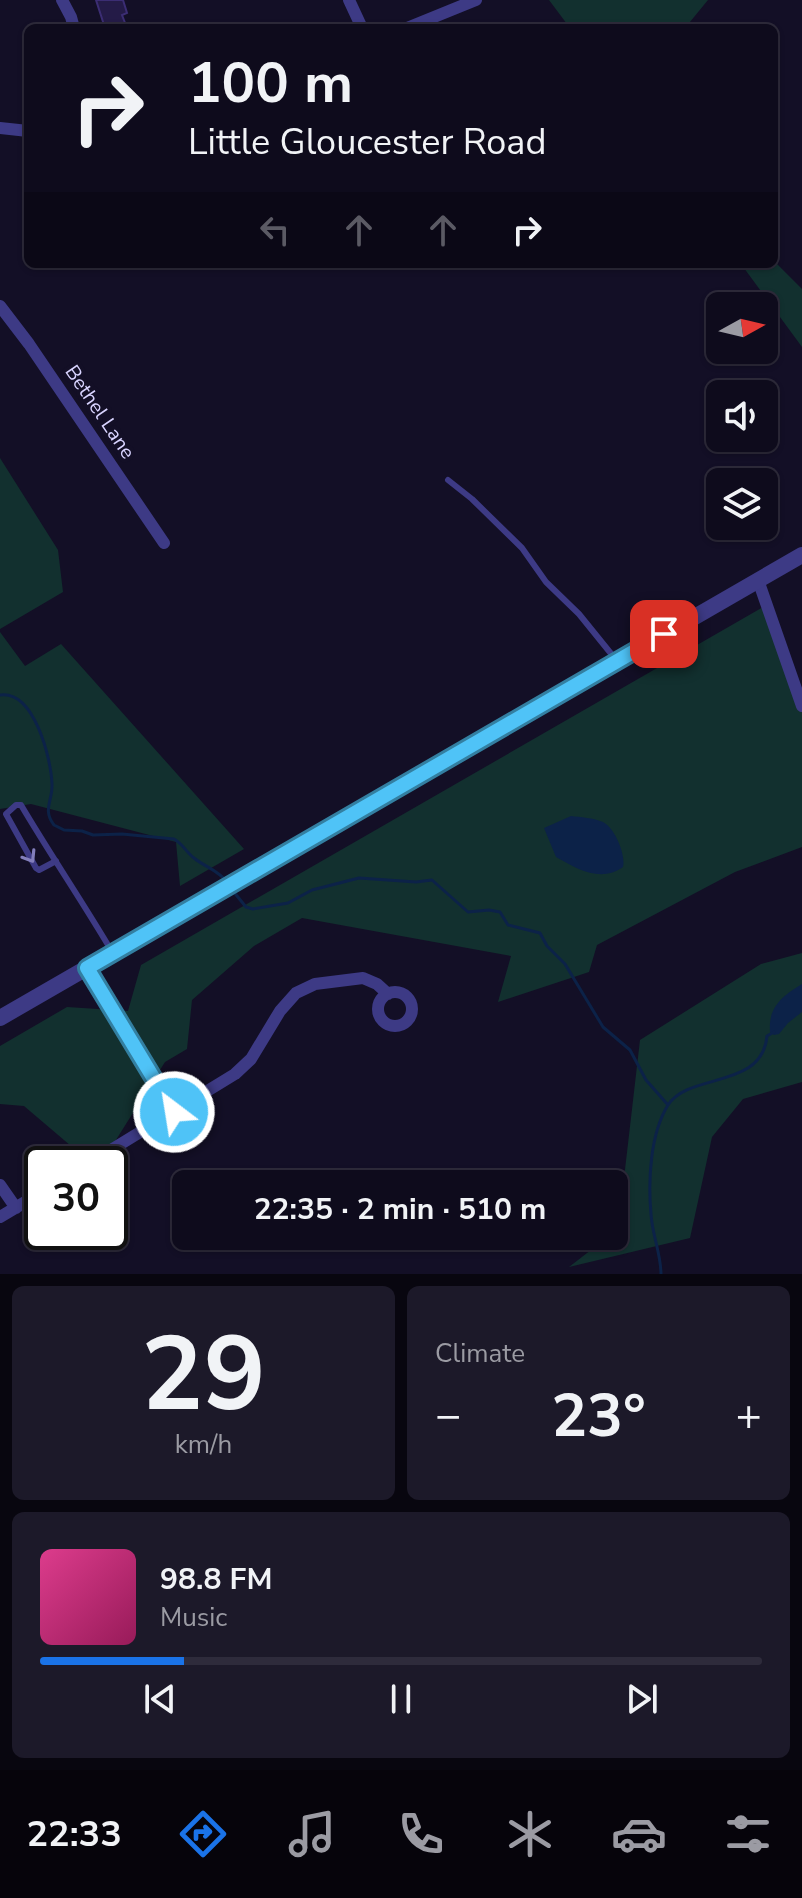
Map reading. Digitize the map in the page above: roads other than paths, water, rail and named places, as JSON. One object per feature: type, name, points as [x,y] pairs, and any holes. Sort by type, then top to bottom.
[{"type":"street","points":[[62,0],[73,24]]},
{"type":"street","points":[[349,0],[360,24]]},
{"type":"street","points":[[417,24],[476,0]]},
{"type":"street","points":[[0,128],[24,131]]},
{"type":"street","name":"Bethel Lane","points":[[0,306],[164,543]]},
{"type":"street","points":[[0,1018],[802,555]]},
{"type":"street","points":[[758,580],[798,684],[802,706]]},
{"type":"street","points":[[87,968],[174,1112]]},
{"type":"street","points":[[118,1146],[221,1084],[251,1059],[280,1011],[296,993],[315,984],[363,978],[377,984],[388,994]]},
{"type":"street","points":[[0,1185],[16,1208]]},
{"type":"street","points":[[0,1217],[24,1203]]},
{"type":"lane","points":[[448,480],[481,507],[522,548],[546,582],[579,614],[617,661]]},
{"type":"lane","points":[[56,861],[39,870],[36,868],[6,814],[16,805],[21,805],[56,861],[113,954]]},
{"type":"water","points":[[571,816],[607,825],[619,842],[623,867],[615,872],[598,874],[581,870],[556,857],[544,828]]},
{"type":"water","points":[[802,984],[802,1012],[779,1034],[774,1035],[770,1032],[770,1023],[774,1009]]},
{"type":"waterway","points":[[0,695],[12,696],[22,703],[38,728],[51,773],[48,810],[54,825],[93,835],[122,834],[174,839],[227,882]]},
{"type":"waterway","points":[[233,891],[246,907],[253,909],[288,903],[312,890],[359,878],[416,882],[432,880],[468,912],[500,912],[508,925],[540,933],[547,946],[565,964],[603,1027],[630,1050],[646,1080],[668,1105]]},
{"type":"waterway","points":[[661,1274],[652,1222],[650,1187],[654,1144],[662,1117],[678,1095],[739,1073],[752,1065],[762,1053],[767,1036],[774,1032]]}]
